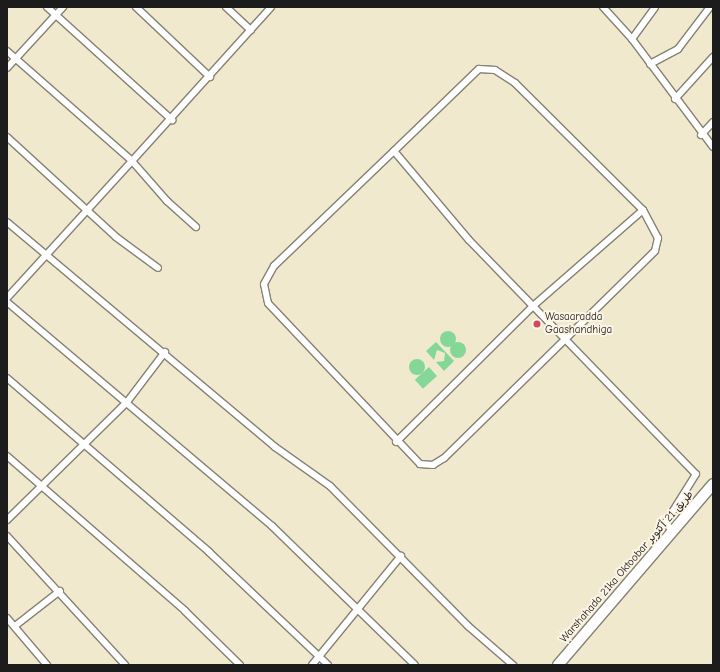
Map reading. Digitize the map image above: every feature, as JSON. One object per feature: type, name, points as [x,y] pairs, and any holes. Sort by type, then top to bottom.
[{"type":"main road","name":"Warshahada 21ka Oktoobar طريق 21 أكتوبر","points":[[558,665],[673,534],[713,484]]},
{"type":"street","points":[[46,7],[172,120]]},
{"type":"street","points":[[7,68],[16,60],[63,7]]},
{"type":"street","points":[[136,7],[210,77]]},
{"type":"street","points":[[226,7],[251,30]]},
{"type":"street","points":[[7,298],[46,256],[86,209],[172,120],[271,7]]},
{"type":"street","points":[[603,7],[632,39],[701,135],[713,147]]},
{"type":"street","points":[[632,39],[654,7]]},
{"type":"street","points":[[650,64],[678,49],[710,7]]},
{"type":"street","points":[[7,51],[132,161],[167,201],[196,227]]},
{"type":"street","points":[[675,99],[713,57]]},
{"type":"street","points":[[479,69],[495,70],[516,83],[643,210],[655,227],[658,238],[655,251],[444,458],[433,465],[420,464],[396,442],[268,303],[264,284],[274,266],[394,151],[479,69]]},
{"type":"street","points":[[701,135],[713,122]]},
{"type":"street","points":[[7,137],[142,259],[158,268]]},
{"type":"street","points":[[394,151],[469,240],[564,341],[696,474],[666,522],[673,534]]},
{"type":"street","points":[[396,442],[532,306],[643,210]]},
{"type":"street","points":[[7,222],[46,256],[165,352],[275,447],[330,486],[402,556],[468,626],[513,665]]},
{"type":"street","points":[[7,302],[272,526],[415,665]]},
{"type":"street","points":[[7,520],[44,487],[82,443],[127,402],[165,352]]},
{"type":"street","points":[[7,378],[209,552],[328,665]]},
{"type":"street","points":[[7,456],[185,611],[240,665]]},
{"type":"street","points":[[7,536],[60,591],[120,664]]},
{"type":"street","points":[[312,665],[359,610],[402,556]]},
{"type":"street","points":[[15,626],[60,591]]},
{"type":"street","points":[[7,618],[47,665]]},
{"type":"green space","points":[[448,331],[454,333],[456,339],[454,345],[448,347],[442,345],[440,339],[442,333]]},
{"type":"green space","points":[[436,342],[454,361],[444,371],[436,362],[444,361],[445,353],[437,350],[434,360],[426,351]]},
{"type":"green space","points":[[458,342],[464,344],[466,350],[464,356],[458,358],[452,356],[450,350],[452,344]]},
{"type":"green space","points":[[414,359],[420,359],[425,364],[423,373],[420,375],[414,375],[409,370],[409,364]]},
{"type":"green space","points":[[429,367],[437,376],[423,389],[415,380]]},
{"type":"place","name":"Wasaaradda Gaashandhiga","points":[[537,324]]}]
